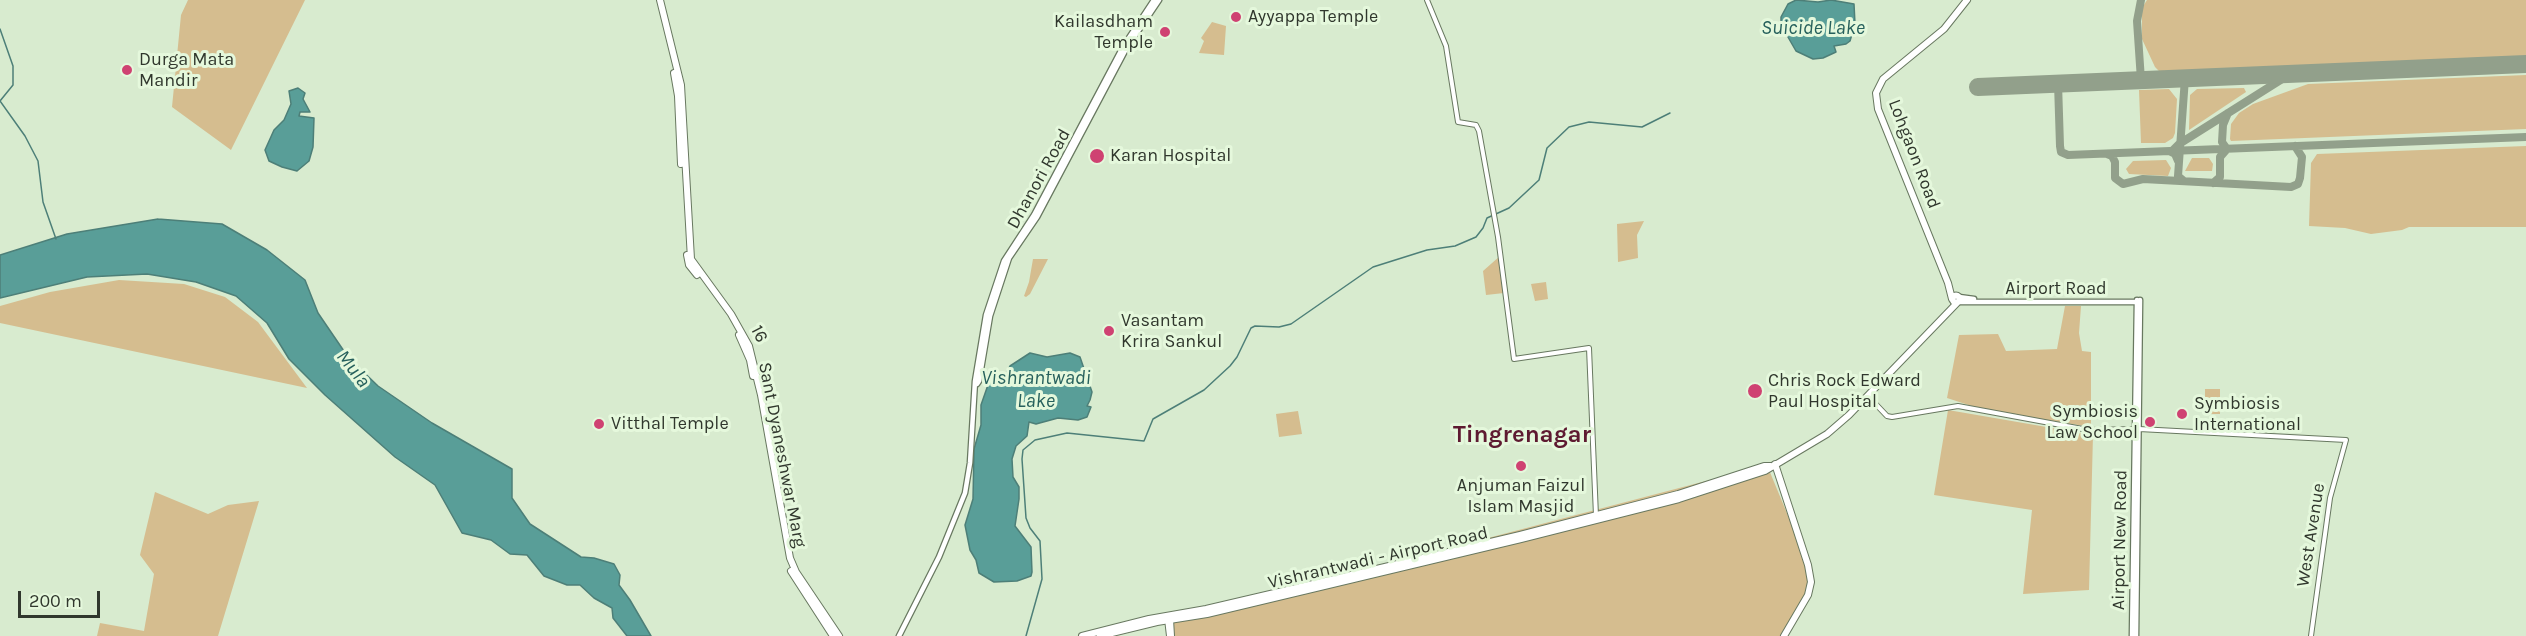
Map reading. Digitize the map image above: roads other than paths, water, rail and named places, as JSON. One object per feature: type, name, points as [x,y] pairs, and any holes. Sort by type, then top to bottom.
[{"type":"main road","name":"16","points":[[658,0],[677,89],[689,260],[731,314],[754,359],[785,543],[791,562],[839,636]]},
{"type":"main road","name":"Dhanori Road","points":[[900,636],[949,534],[966,487],[977,384],[992,310],[1007,260],[1048,195],[1126,49],[1156,0]]},
{"type":"main road","name":"Lohgaon Road","points":[[1956,300],[1878,109],[1876,93],[1879,84],[1887,74],[1944,29],[1967,0]]},
{"type":"main road","points":[[1956,300],[2139,302]]},
{"type":"main road","name":"Airport Road","points":[[1956,300],[1970,303],[2139,302]]},
{"type":"main road","name":"Vishrantwadi - Airport Road","points":[[1082,636],[1596,517],[1773,465],[1827,434],[1849,415],[1956,300]]},
{"type":"main road","name":"Airport New Road","points":[[2134,636],[2139,302]]},
{"type":"main road","points":[[1773,465],[1808,565],[1811,582],[1808,596],[1784,636]]},
{"type":"main road","name":"Sant Dyaneshwar Marg","points":[[785,543],[791,571],[833,636]]},
{"type":"main road","name":"Vishrantwadi - Airport Road","points":[[1100,636],[1169,617]]},
{"type":"street","points":[[1427,0],[1446,46],[1458,122],[1464,125],[1473,124],[1478,128],[1496,228],[1514,359],[1589,348],[1596,517]]},
{"type":"street","points":[[1868,396],[1887,416],[1892,417],[1958,406],[2088,430],[2137,429]]},
{"type":"street","name":"West Avenue","points":[[2137,429],[2346,440],[2330,498],[2311,636]]},
{"type":"street","points":[[1169,617],[1170,636]]},
{"type":"water","name":"Suicide Lake","points":[[1796,0],[1818,2],[1831,0],[1854,4],[1855,24],[1850,41],[1834,46],[1836,52],[1823,58],[1813,59],[1796,51],[1781,25],[1781,17],[1788,4]]},
{"type":"water","points":[[298,88],[305,93],[303,99],[310,112],[300,112],[299,116],[314,118],[313,147],[309,161],[297,171],[269,161],[265,150],[274,130],[284,120],[291,104],[289,91]]},
{"type":"water","name":"Mula","points":[[158,219],[222,224],[267,250],[305,280],[318,313],[348,357],[378,386],[432,423],[512,469],[512,498],[530,524],[581,557],[614,564],[620,575],[619,585],[651,636],[627,636],[613,618],[612,608],[594,598],[580,585],[567,585],[544,576],[527,555],[510,554],[491,540],[462,533],[435,485],[395,457],[325,395],[289,359],[267,323],[236,296],[196,282],[147,274],[87,277],[0,298],[0,255],[67,234]]},
{"type":"water","name":"Vishrantwadi Lake","points":[[1030,353],[1047,357],[1070,353],[1080,357],[1092,392],[1087,406],[1091,407],[1087,417],[1078,420],[1058,418],[1036,424],[1029,422],[1027,436],[1016,446],[1012,459],[1013,477],[1019,487],[1015,526],[1031,547],[1032,572],[1031,576],[1017,581],[994,582],[979,573],[976,560],[970,550],[965,525],[973,499],[974,449],[981,425],[981,405],[989,382],[1005,375],[1010,366]]},
{"type":"waterway","points":[[0,29],[13,66],[13,85],[0,101],[25,136],[38,161],[43,202],[56,239]]},
{"type":"waterway","points":[[1026,636],[1042,579],[1040,541],[1026,518],[1022,459],[1023,450],[1035,440],[1067,433],[1144,441],[1153,419],[1204,390],[1230,366],[1251,328],[1291,324],[1373,267],[1427,250],[1455,246],[1476,237],[1487,218],[1509,208],[1539,180],[1547,148],[1569,127],[1589,122],[1642,127],[1670,113]]},
{"type":"place","name":"Ayyappa Temple","points":[[1236,17]]},
{"type":"place","name":"Kailasdham Temple","points":[[1165,32]]},
{"type":"place","name":"Durga Mata Mandir","points":[[127,70]]},
{"type":"place","name":"Karan Hospital","points":[[1097,156]]},
{"type":"place","name":"Vasantam Krira Sankul","points":[[1109,331]]},
{"type":"place","name":"Chris Rock Edward Paul Hospital","points":[[1755,391]]},
{"type":"place","name":"Symbiosis International","points":[[2182,414]]},
{"type":"place","name":"Symbiosis Law School","points":[[2150,422]]},
{"type":"place","name":"Vitthal Temple","points":[[599,424]]},
{"type":"place","name":"Anjuman Faizul Islam Masjid","points":[[1521,466]]},
{"type":"district","name":"Tingrenagar","points":[[1522,435]]}]
